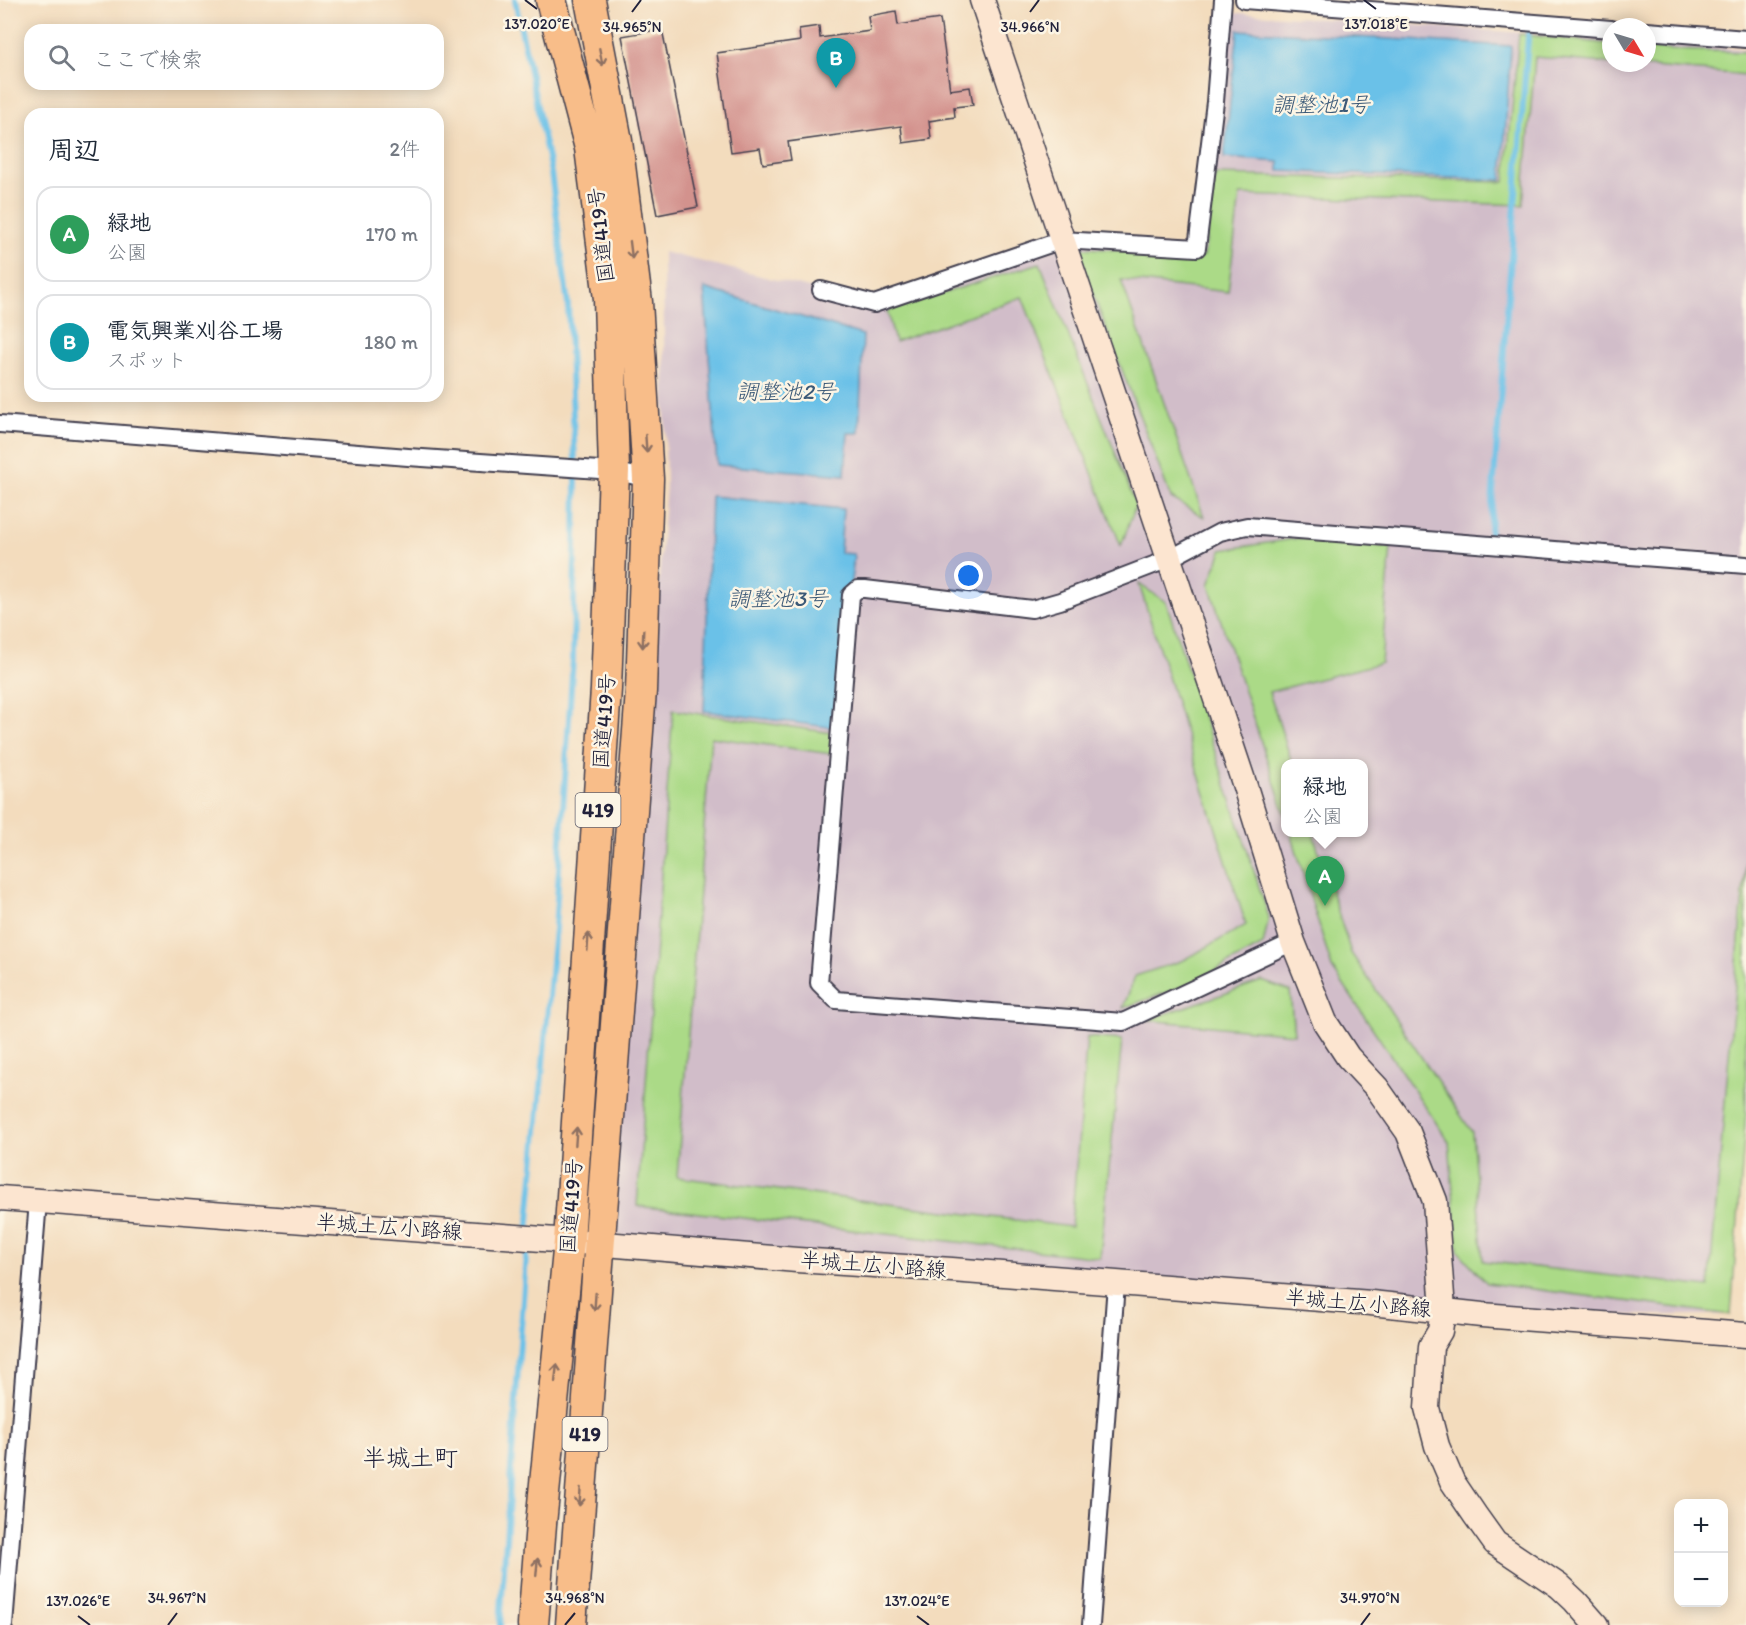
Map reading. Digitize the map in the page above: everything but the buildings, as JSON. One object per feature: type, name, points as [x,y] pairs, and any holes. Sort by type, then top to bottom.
[{"type":"highway","name":"国道419号","points":[[533,1625],[541,1524],[555,1240],[606,688],[614,471],[609,299],[591,148],[551,0]]},
{"type":"highway","name":"国道419号","points":[[571,1625],[641,691],[648,479],[636,290],[617,141],[590,0]]},
{"type":"street","points":[[982,0],[1243,780],[1293,942],[1326,1022],[1348,1057],[1377,1088],[1408,1132],[1435,1201],[1443,1310],[1440,1331],[1431,1346],[1427,1408],[1437,1446],[1452,1481],[1496,1543],[1559,1586],[1596,1625]]},
{"type":"street","points":[[821,290],[874,304],[1062,240],[1197,248],[1215,102],[1223,0]]},
{"type":"street","points":[[1244,0],[1602,28]]},
{"type":"street","points":[[1656,33],[1746,39]]},
{"type":"street","points":[[0,424],[614,471],[648,479]]},
{"type":"street","points":[[1293,942],[1123,1022],[836,1000],[819,983],[851,595],[858,589],[865,589],[1032,609],[1060,601],[1169,559],[1220,532],[1247,526],[1746,565]]},
{"type":"street","name":"半城土広小路線","points":[[0,1198],[1371,1303],[1482,1315],[1746,1335]]},
{"type":"street","points":[[4,1625],[38,1201]]},
{"type":"street","points":[[1090,1625],[1116,1284]]},
{"type":"shaded area","points":[[1226,12],[1602,38],[1602,72],[1656,72],[1656,43],[1746,49],[1746,1112],[1731,1315],[1482,1315],[610,1235],[666,487],[663,252],[874,304],[1062,240],[1197,248]]},
{"type":"green space","points":[[1519,34],[1602,43],[1602,63],[1535,57],[1523,205],[1240,195],[1228,292],[1121,280],[1204,517],[1171,498],[1075,247],[1204,256],[1215,175],[1505,182]]},
{"type":"green space","points":[[1656,49],[1746,52],[1746,75],[1656,67]]},
{"type":"green space","points":[[1040,263],[1136,505],[1121,546],[1022,297],[895,342],[887,311]]},
{"type":"green space","points":[[1299,538],[1391,547],[1381,663],[1269,692],[1291,759],[1281,759],[1281,802],[1209,585],[1222,550]]},
{"type":"green space","points":[[1139,584],[1166,602],[1269,917],[1263,945],[1190,984],[1123,1008],[1135,976],[1184,960],[1246,925]]},
{"type":"green space","points":[[673,710],[833,733],[831,754],[711,737],[677,1177],[1071,1227],[1087,1037],[1122,1040],[1100,1258],[637,1206]]},
{"type":"green space","points":[[1292,837],[1314,837],[1351,953],[1472,1132],[1483,1261],[1709,1287],[1746,859],[1746,1112],[1731,1315],[1487,1283],[1458,1251],[1449,1142],[1332,968]]},
{"type":"green space","points":[[1262,981],[1290,991],[1294,1034],[1147,1020]]},
{"type":"water","name":"調整池1号","points":[[1238,30],[1511,46],[1502,180],[1279,171],[1279,162],[1224,158]]},
{"type":"water","name":"調整池2号","points":[[704,288],[863,335],[859,433],[848,433],[845,475],[717,465]]},
{"type":"water","name":"調整池3号","points":[[711,496],[843,509],[840,553],[854,554],[835,728],[704,711]]},
{"type":"waterway","points":[[515,0],[551,173],[568,305],[576,482],[573,659],[555,929],[528,1232]]},
{"type":"waterway","points":[[1489,544],[1529,25]]},
{"type":"waterway","points":[[500,1625],[527,1243]]},
{"type":"place","name":"電気興業刈谷工場","points":[[836,88]]},
{"type":"place","name":"緑地","points":[[1325,906]]},
{"type":"district","name":"半城土町","points":[[410,1458]]}]
